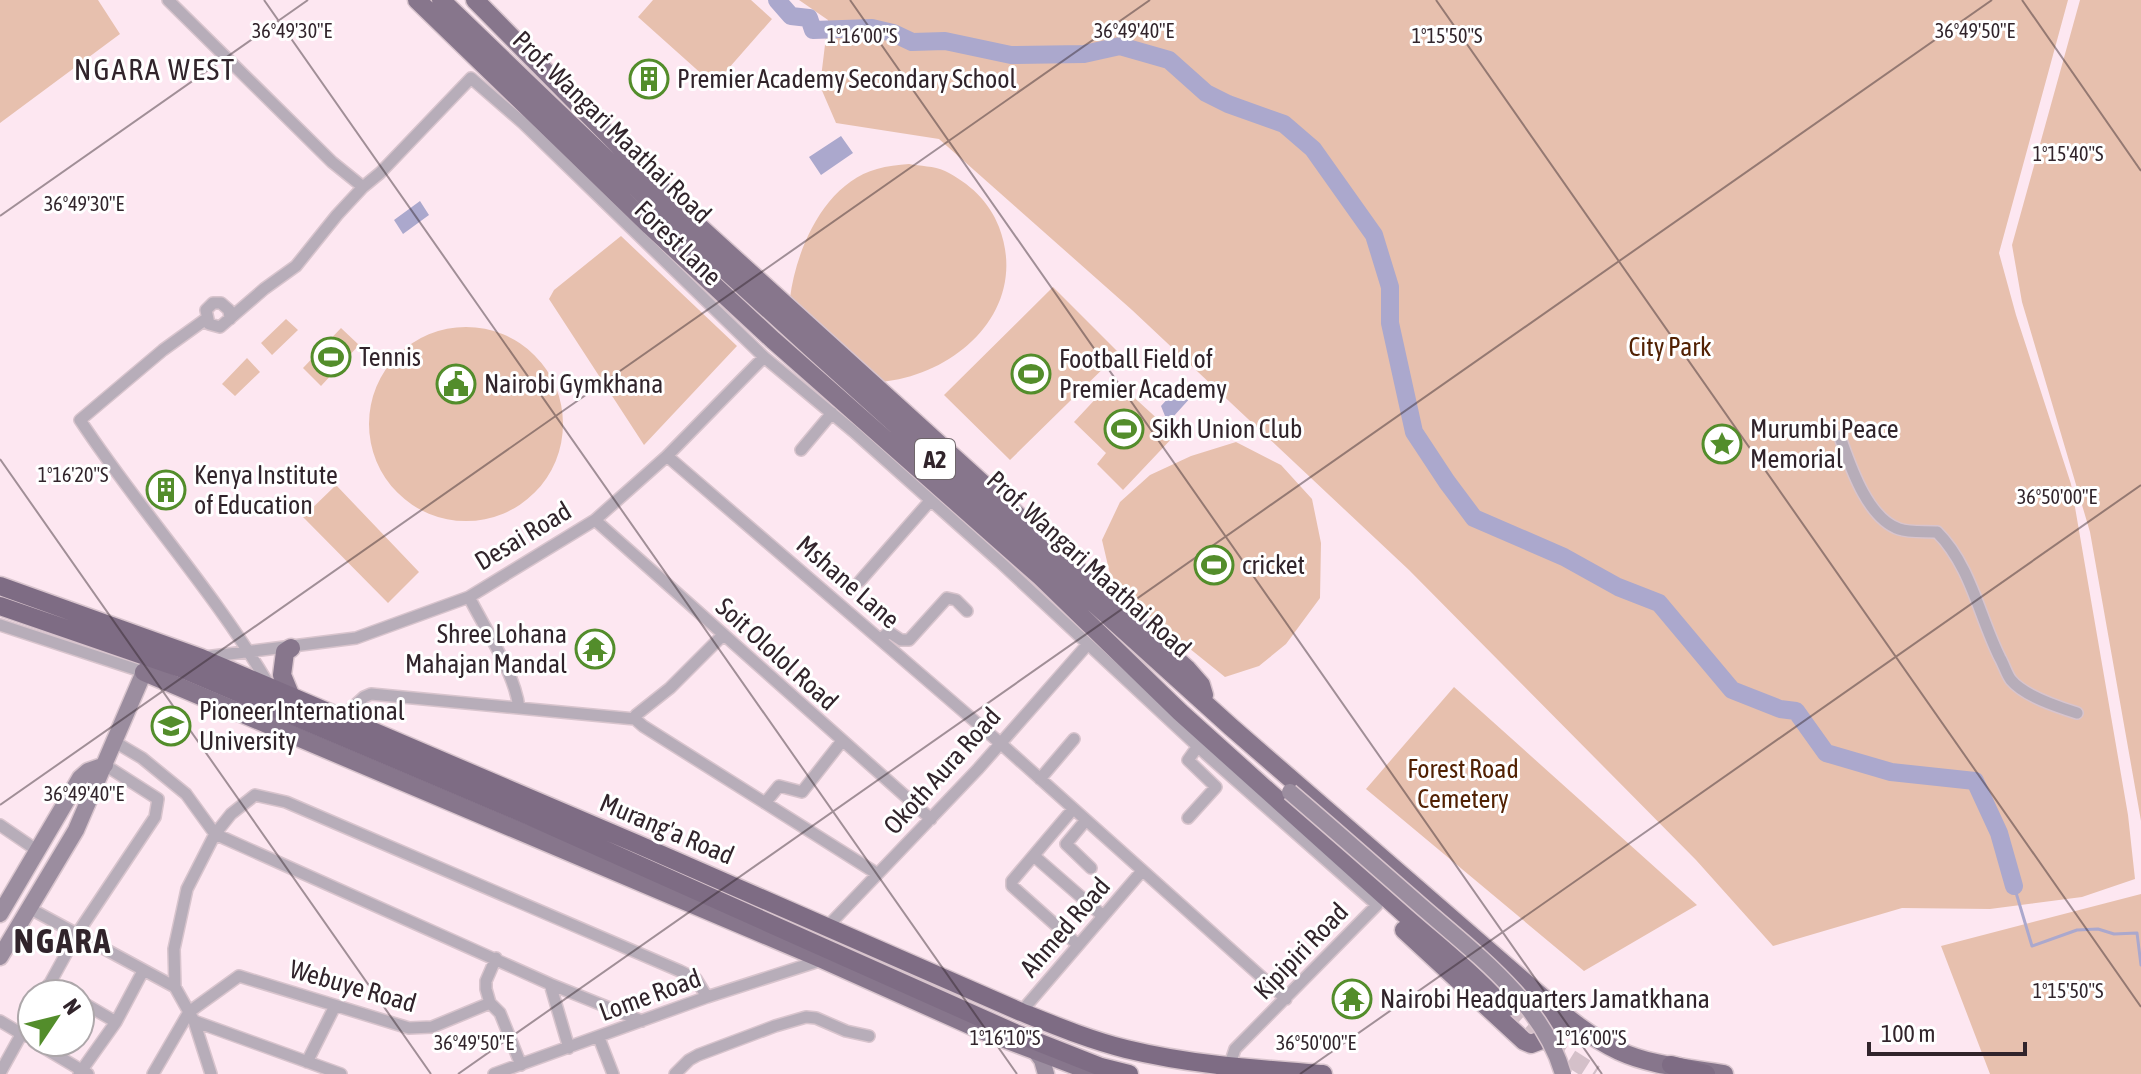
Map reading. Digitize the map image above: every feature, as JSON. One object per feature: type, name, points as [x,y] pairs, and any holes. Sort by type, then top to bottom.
[{"type":"highway","name":"Murang'a Road","points":[[0,586],[201,658],[1085,1037],[1126,1049],[1229,1067],[1323,1074]]},
{"type":"highway","name":"Murang'a Road","points":[[0,606],[180,668],[582,840],[1015,1033],[1094,1072],[1129,1074]]},
{"type":"highway","name":"Prof. Wangari Maathai Road","points":[[1671,1065],[1706,1074]]},
{"type":"main road","name":"Prof. Wangari Maathai Road","points":[[417,0],[650,226],[773,340],[1041,577],[1154,686],[1508,1007]]},
{"type":"main road","name":"Prof. Wangari Maathai Road","points":[[441,0],[669,219],[1231,727],[1542,997],[1572,1022],[1620,1051],[1671,1065]]},
{"type":"main road","points":[[475,0],[694,222],[1187,669],[1201,685],[1208,706]]},
{"type":"main road","points":[[291,648],[285,652],[282,675],[291,697]]},
{"type":"main road","points":[[0,957],[76,830],[144,672]]},
{"type":"main road","name":"Murang'a Road","points":[[144,672],[1036,1052],[1094,1072]]},
{"type":"main road","points":[[1154,686],[1290,792],[1470,949],[1515,993],[1540,1026],[1563,1074]]},
{"type":"main road","points":[[1231,727],[1290,792]]},
{"type":"main road","points":[[0,914],[80,778],[88,771],[105,765]]},
{"type":"main road","points":[[1377,905],[1515,1034],[1531,1044],[1552,1036],[1556,1027],[1556,1020],[1542,997]]},
{"type":"main road","points":[[1036,1052],[1046,1074]]},
{"type":"main road","points":[[1671,1065],[1724,1074]]},
{"type":"street","points":[[168,0],[332,162],[363,187],[296,266],[264,289],[224,325],[217,328],[206,319]]},
{"type":"street","name":"Forest Lane","points":[[363,187],[471,78],[523,123],[764,357],[832,413],[1198,746]]},
{"type":"street","points":[[230,319],[229,310],[218,302],[208,306],[206,319],[141,367],[80,420],[250,653],[271,690]]},
{"type":"street","name":"Desai Road","points":[[201,658],[356,638],[469,597],[595,520],[667,456],[764,357]]},
{"type":"street","points":[[801,450],[832,413]]},
{"type":"street","points":[[1840,437],[1855,478],[1877,513],[1899,529],[1937,532],[1951,545],[1975,592],[1993,644],[2012,681],[2049,705],[2077,713]]},
{"type":"street","name":"Mshane Lane","points":[[667,456],[999,742],[1286,999]]},
{"type":"street","points":[[860,581],[930,501]]},
{"type":"street","name":"Soit Ololol Road","points":[[595,520],[931,819]]},
{"type":"street","points":[[469,597],[503,661],[517,693],[519,708]]},
{"type":"street","points":[[881,639],[889,632],[901,640],[909,640],[947,598],[956,600],[967,611]]},
{"type":"street","name":"Murang'a Road","points":[[0,625],[144,672]]},
{"type":"street","points":[[635,719],[723,635]]},
{"type":"street","name":"Okoth Aura Road","points":[[827,927],[931,819],[1088,644]]},
{"type":"street","points":[[341,718],[371,694],[635,719],[876,873]]},
{"type":"street","points":[[1040,779],[1074,739]]},
{"type":"street","points":[[765,803],[779,786],[802,792],[842,741]]},
{"type":"street","points":[[115,742],[142,758],[186,794],[215,834],[550,984],[642,1021]]},
{"type":"street","points":[[1216,787],[1188,760],[1198,746],[1377,905]]},
{"type":"street","points":[[52,978],[77,934],[155,817],[158,799],[105,765]]},
{"type":"street","points":[[1188,818],[1228,773]]},
{"type":"street","points":[[211,1074],[191,1016],[175,987],[174,949],[187,889],[215,834],[231,814],[255,795],[286,802],[680,971],[696,979],[707,997]]},
{"type":"street","points":[[1073,809],[1012,881],[1012,886],[1078,945]]},
{"type":"street","points":[[1086,820],[1066,844],[1091,868]]},
{"type":"street","points":[[0,825],[38,851]]},
{"type":"street","points":[[1034,856],[1103,916]]},
{"type":"street","name":"Ahmed Road","points":[[1021,1012],[1142,871]]},
{"type":"street","name":"Kipipiri Road","points":[[1229,1067],[1235,1049],[1377,905]]},
{"type":"street","points":[[29,908],[175,987]]},
{"type":"street","points":[[496,958],[486,981],[490,1003],[500,1013],[521,1065]]},
{"type":"street","name":"Lome Road","points":[[494,1074],[822,959]]},
{"type":"street","points":[[59,1058],[83,1073],[116,1022],[143,971]]},
{"type":"street","name":"Webuye Road","points":[[191,1016],[239,976],[409,1028],[420,1029],[473,1012],[490,1003]]},
{"type":"street","points":[[550,984],[569,1048]]},
{"type":"street","points":[[307,1062],[335,1006]]},
{"type":"street","points":[[96,1010],[116,1022]]},
{"type":"street","points":[[191,1016],[341,1074]]},
{"type":"street","points":[[153,1074],[191,1016]]},
{"type":"street","points":[[675,1074],[698,1055],[797,1018],[816,1018],[846,1031],[869,1036]]},
{"type":"street","points":[[599,1038],[613,1074]]},
{"type":"street","points":[[0,1073],[16,1054]]},
{"type":"green space","points":[[0,0],[98,0],[120,34],[0,123]]},
{"type":"green space","points":[[653,0],[751,0],[772,19],[714,85],[638,17]]},
{"type":"green space","name":"City Park","points":[[799,0],[2068,0],[1999,253],[2071,484],[2128,815],[2135,879],[2082,897],[1990,909],[1902,908],[1773,946],[1696,860],[1409,570],[1132,310],[939,139],[836,123],[820,86],[828,20]]},
{"type":"green space","points":[[2080,0],[2141,0],[2141,821],[2090,532],[2022,302],[2012,245]]},
{"type":"green space","points":[[909,164],[945,171],[970,187],[984,201],[999,227],[1006,257],[1004,284],[996,310],[980,332],[960,351],[936,366],[909,377],[881,382],[790,298],[806,239],[828,203],[842,188],[859,177],[881,168]]},
{"type":"green space","points":[[621,236],[737,346],[644,445],[549,299],[554,290]]},
{"type":"green space","name":"Football Field of Premier Academy","points":[[1053,287],[1119,353],[1010,460],[944,395]]},
{"type":"green space","points":[[286,319],[298,330],[272,355],[261,343]]},
{"type":"green space","points":[[466,327],[485,328],[503,334],[535,355],[556,387],[562,405],[562,443],[556,461],[535,493],[503,514],[485,520],[466,521],[447,520],[429,514],[397,493],[376,461],[370,443],[369,424],[370,405],[376,387],[397,355],[429,334],[447,328]]},
{"type":"green space","name":"Tennis","points":[[341,328],[359,345],[321,386],[303,368]]},
{"type":"green space","points":[[247,358],[260,372],[235,396],[222,384]]},
{"type":"green space","name":"Sikh Union Club","points":[[1114,379],[1175,435],[1123,490],[1097,464],[1106,453],[1074,422]]},
{"type":"green space","name":"cricket","points":[[1236,442],[1281,465],[1312,499],[1321,543],[1320,598],[1286,644],[1259,666],[1225,677],[1113,587],[1102,540],[1120,502],[1150,475],[1191,456]]},
{"type":"green space","points":[[336,485],[419,572],[388,603],[303,517]]},
{"type":"green space","name":"Forest Road Cemetery","points":[[1454,687],[1697,905],[1584,971],[1366,789]]},
{"type":"green space","points":[[2141,894],[2141,1074],[1990,1074],[1941,946]]},
{"type":"shaded area","points":[[841,136],[853,153],[821,175],[809,157]]},
{"type":"shaded area","points":[[420,201],[429,215],[403,234],[394,220]]},
{"type":"shaded area","points":[[1180,385],[1192,396],[1173,417],[1165,416],[1161,406]]},
{"type":"waterway","points":[[777,0],[791,16],[809,18],[813,30],[872,28],[912,42],[945,41],[1011,55],[1084,54],[1120,46],[1169,60],[1206,93],[1284,124],[1313,149],[1374,235],[1390,287],[1390,323],[1414,432],[1474,518],[1564,557],[1618,587],[1659,603],[1732,690],[1780,709],[1796,711],[1826,753],[1891,772],[1975,781],[1999,833],[2014,886]]},
{"type":"waterway","points":[[2014,886],[2032,946],[2077,930],[2137,933],[2141,965]]},
{"type":"tunnel","points":[[1508,1007],[1554,1048],[1595,1074]]},
{"type":"place","name":"Premier Academy Secondary School","points":[[649,79]]},
{"type":"place","name":"Tennis","points":[[331,357]]},
{"type":"place","name":"Football Field of Premier Academy","points":[[1031,374]]},
{"type":"place","name":"Nairobi Gymkhana","points":[[456,384]]},
{"type":"place","name":"Sikh Union Club","points":[[1124,429]]},
{"type":"place","name":"Murumbi Peace Memorial","points":[[1722,444]]},
{"type":"place","name":"Kenya Institute of Education","points":[[166,490]]},
{"type":"place","name":"cricket","points":[[1214,565]]},
{"type":"place","name":"Shree Lohana Mahajan Mandal","points":[[595,649]]},
{"type":"place","name":"Pioneer International University","points":[[171,726]]},
{"type":"place","name":"Nairobi Headquarters Jamatkhana","points":[[1352,999]]},
{"type":"district","name":"NGARA WEST","points":[[155,69]]},
{"type":"district","name":"NGARA","points":[[63,940]]}]
